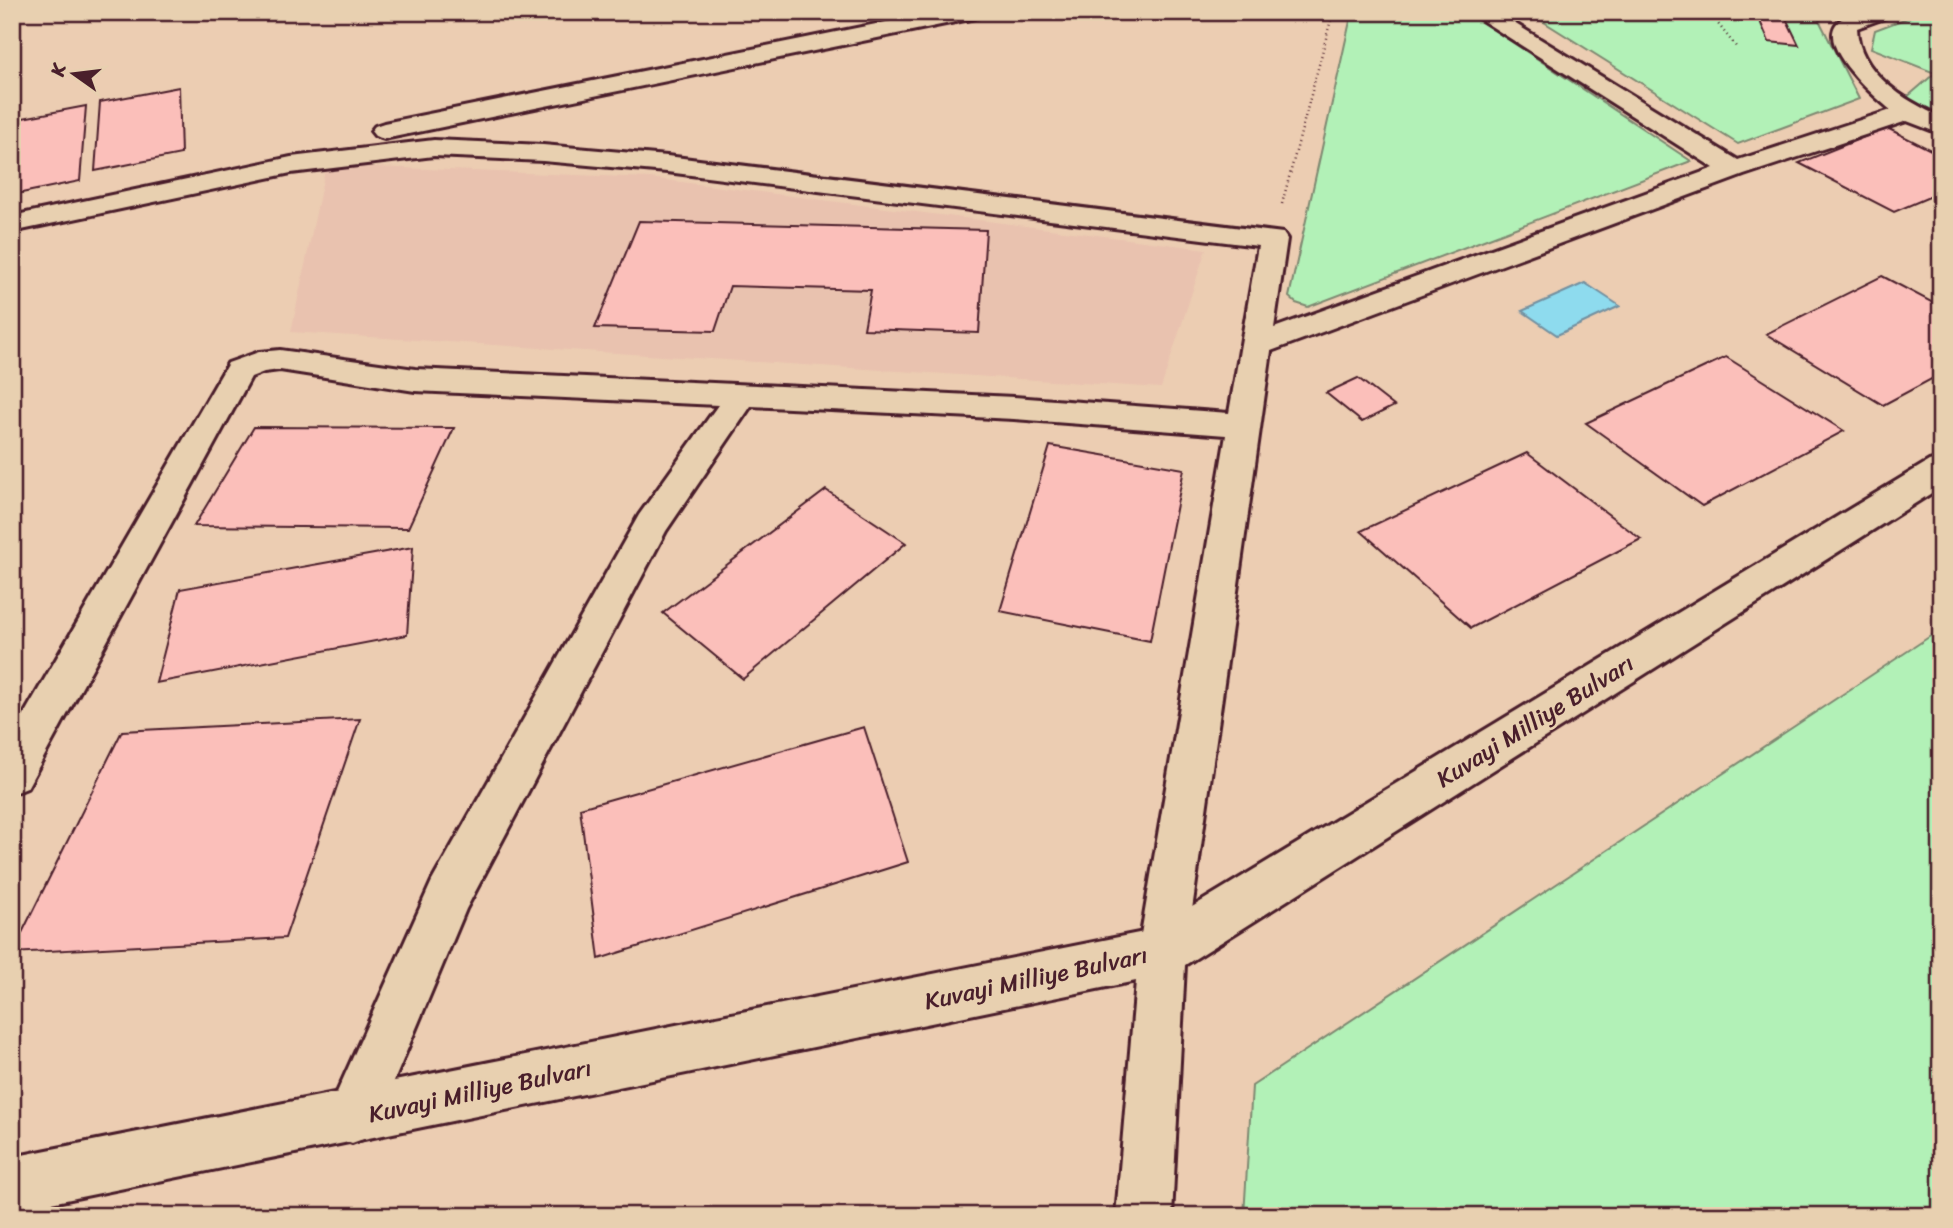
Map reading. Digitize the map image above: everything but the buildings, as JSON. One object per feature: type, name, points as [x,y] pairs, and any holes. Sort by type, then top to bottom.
[{"type":"street","points":[[365,135],[970,12]]},
{"type":"street","points":[[1480,12],[1735,169]]},
{"type":"street","points":[[1879,12],[1846,27],[1848,48],[1869,80],[1909,112],[1941,127]]},
{"type":"street","points":[[1255,346],[1735,169],[1909,112]]},
{"type":"street","points":[[12,224],[291,166],[434,148],[543,153],[667,164],[1273,239],[1162,952],[1144,1216]]},
{"type":"street","points":[[12,775],[239,370],[259,362],[280,359],[415,380],[1014,408],[1242,425]]},
{"type":"street","points":[[352,1117],[448,896],[652,524],[741,396]]},
{"type":"street","name":"Kuvayi Milliye Bulvarı","points":[[12,1184],[1162,952],[1941,470]]},
{"type":"path","points":[[1273,239],[1333,12]]},
{"type":"path","points":[[1715,12],[1715,20],[1737,48]]},
{"type":"shaded area","points":[[326,165],[650,178],[1206,249],[1161,388],[291,332]]},
{"type":"green space","points":[[1352,12],[1467,12],[1691,161],[1308,307],[1296,303],[1289,297]]},
{"type":"green space","points":[[1528,12],[1839,12],[1819,20],[1859,99],[1738,144]]},
{"type":"green space","points":[[1923,12],[1941,12],[1941,114],[1906,98],[1935,73],[1871,48],[1875,30]]},
{"type":"green space","points":[[1941,629],[1941,1216],[1244,1216],[1252,1086]]},
{"type":"water","points":[[1585,283],[1620,306],[1557,335],[1522,311]]}]
